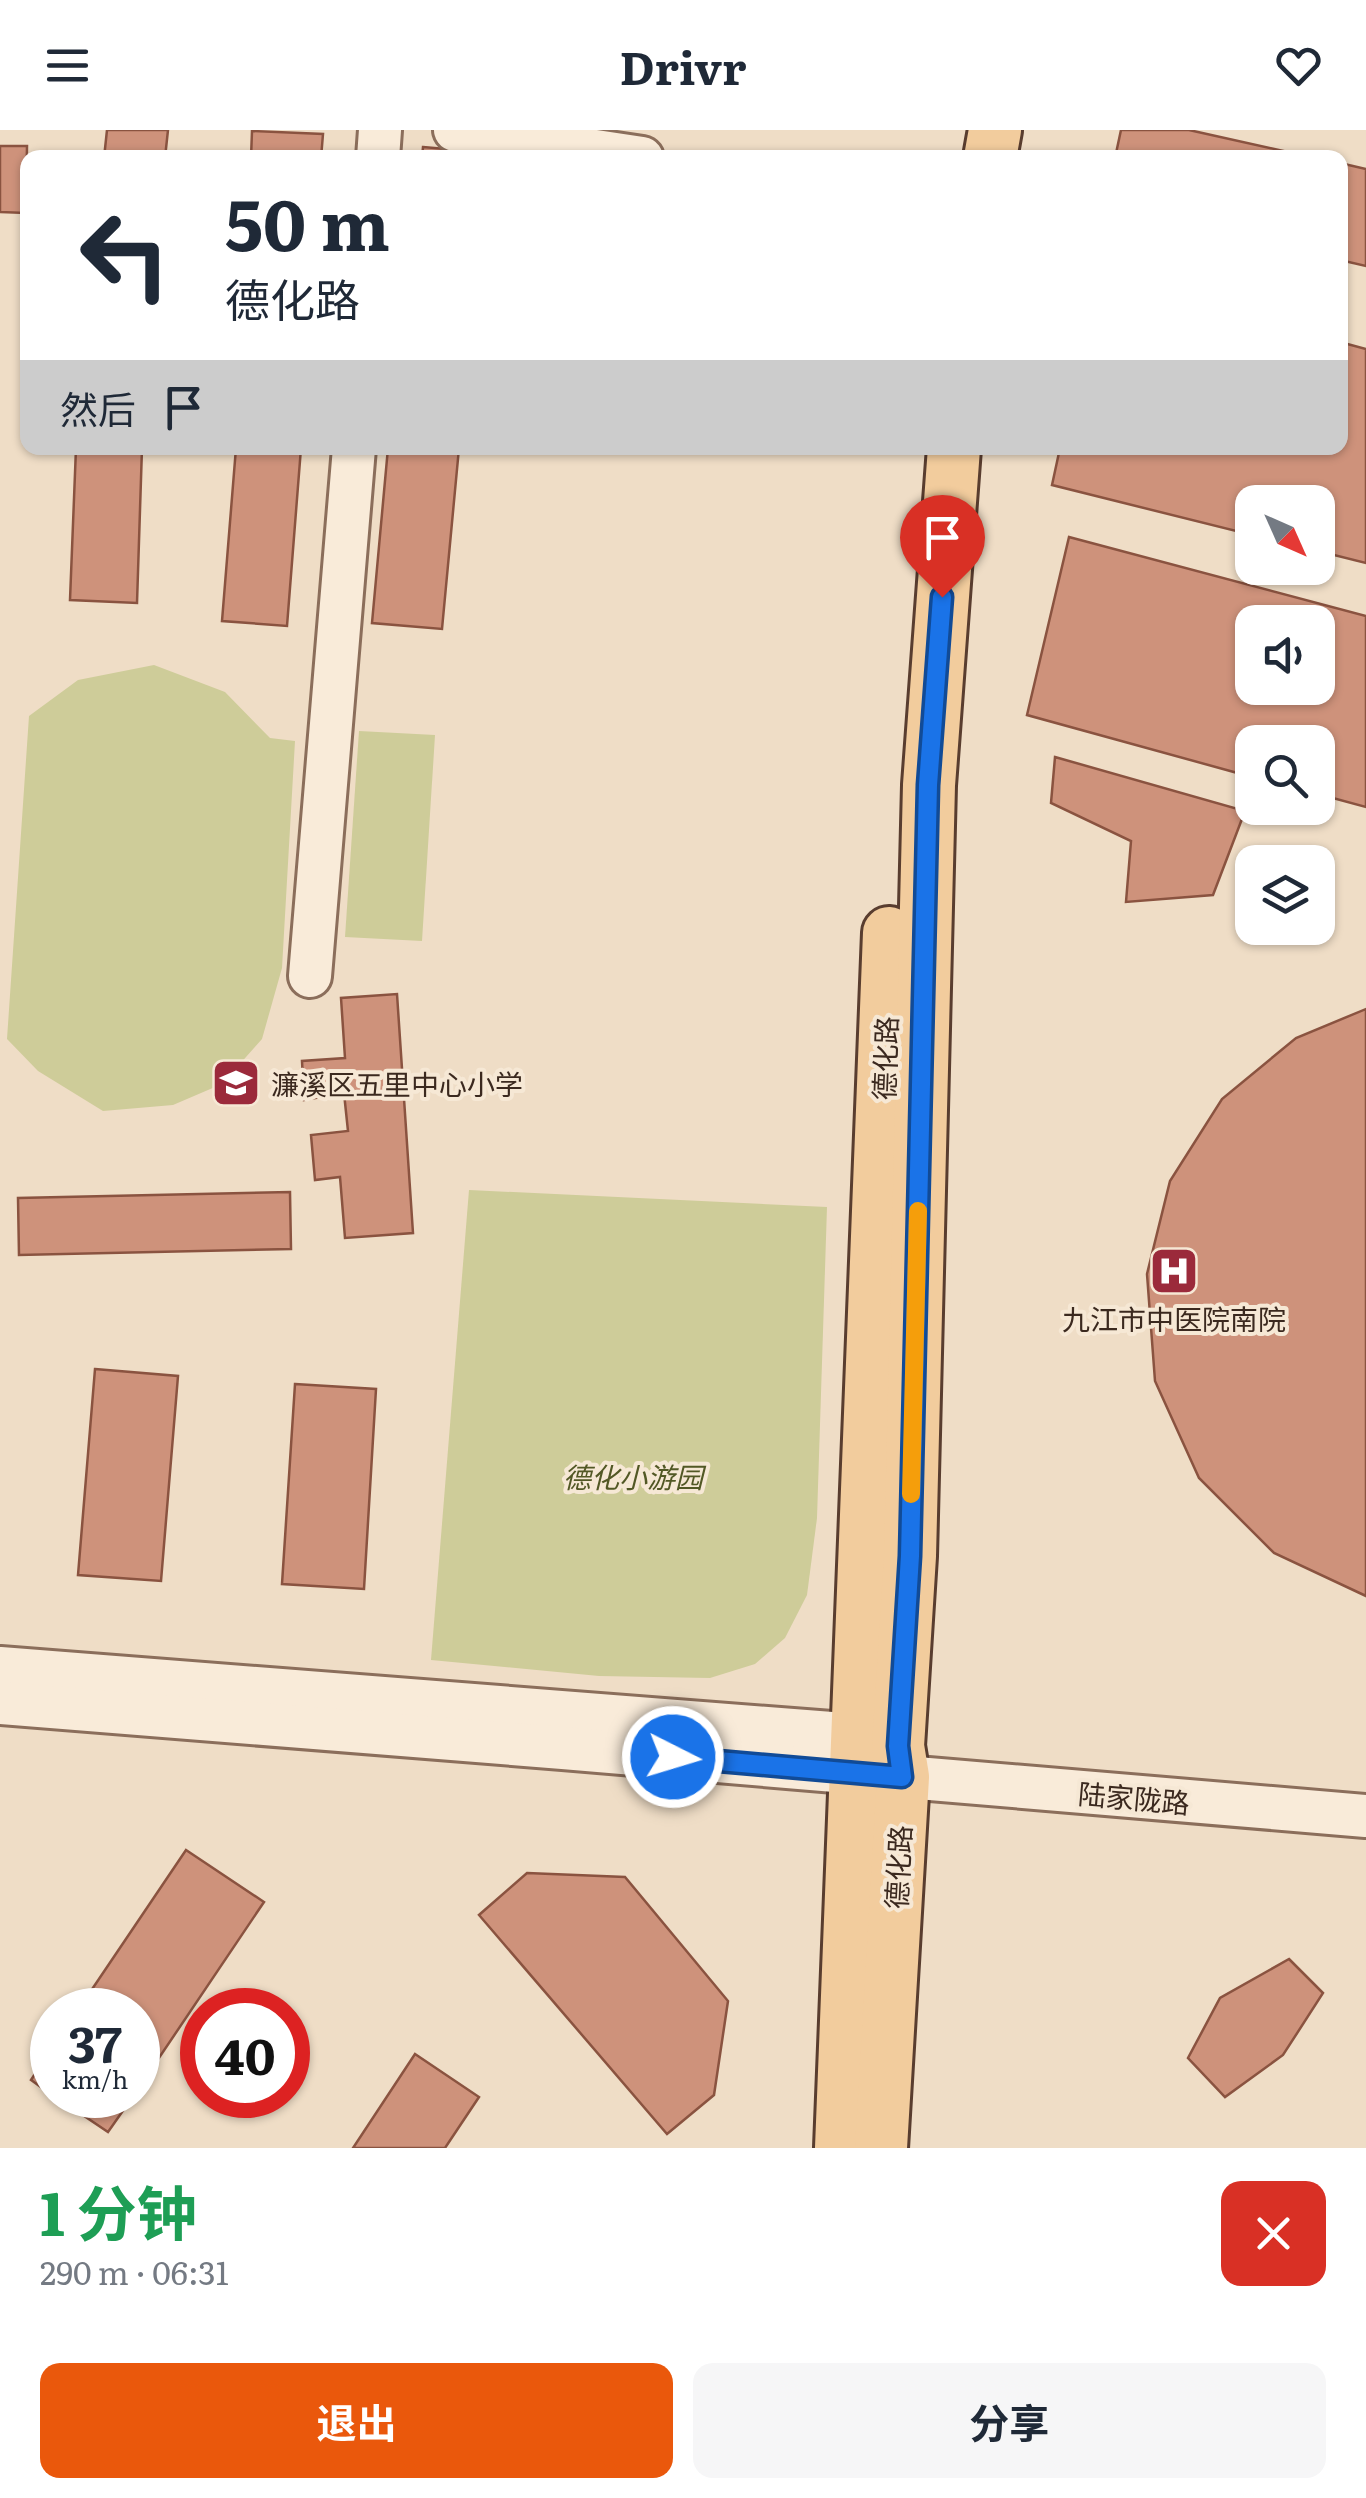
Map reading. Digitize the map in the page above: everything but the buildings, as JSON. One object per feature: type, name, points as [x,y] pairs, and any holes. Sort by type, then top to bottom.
[{"type":"main road","name":"德化路","points":[[882,2148],[879,1758],[895,795],[919,455]]},
{"type":"main road","name":"德化路","points":[[841,2148],[879,1758],[910,1556],[928,785],[953,455]]},
{"type":"street","points":[[455,130],[589,150]]},
{"type":"street","points":[[310,976],[353,455]]},
{"type":"street","points":[[0,1668],[879,1758]]},
{"type":"street","points":[[0,1703],[879,1758]]},
{"type":"street","name":"陆家陇路","points":[[879,1758],[1366,1816]]},
{"type":"green space","points":[[154,665],[225,692],[270,738],[295,741],[282,968],[262,1039],[222,1084],[173,1105],[103,1111],[38,1071],[7,1039],[29,716],[78,680]]},
{"type":"green space","points":[[359,731],[435,735],[422,941],[345,937]]},
{"type":"green space","name":"德化小游园","points":[[469,1190],[827,1207],[817,1518],[807,1595],[785,1638],[755,1664],[710,1678],[599,1676],[431,1660]]},
{"type":"slow traffic","points":[[911,1494],[918,1211]]},
{"type":"place","name":"濂溪区五里中心小学","points":[[236,1083]]},
{"type":"place","name":"九江市中医院南院","points":[[1174,1271]]},
{"type":"route","points":[[673,1757],[902,1777],[898,1746],[910,1556],[928,785],[942,597]]}]
